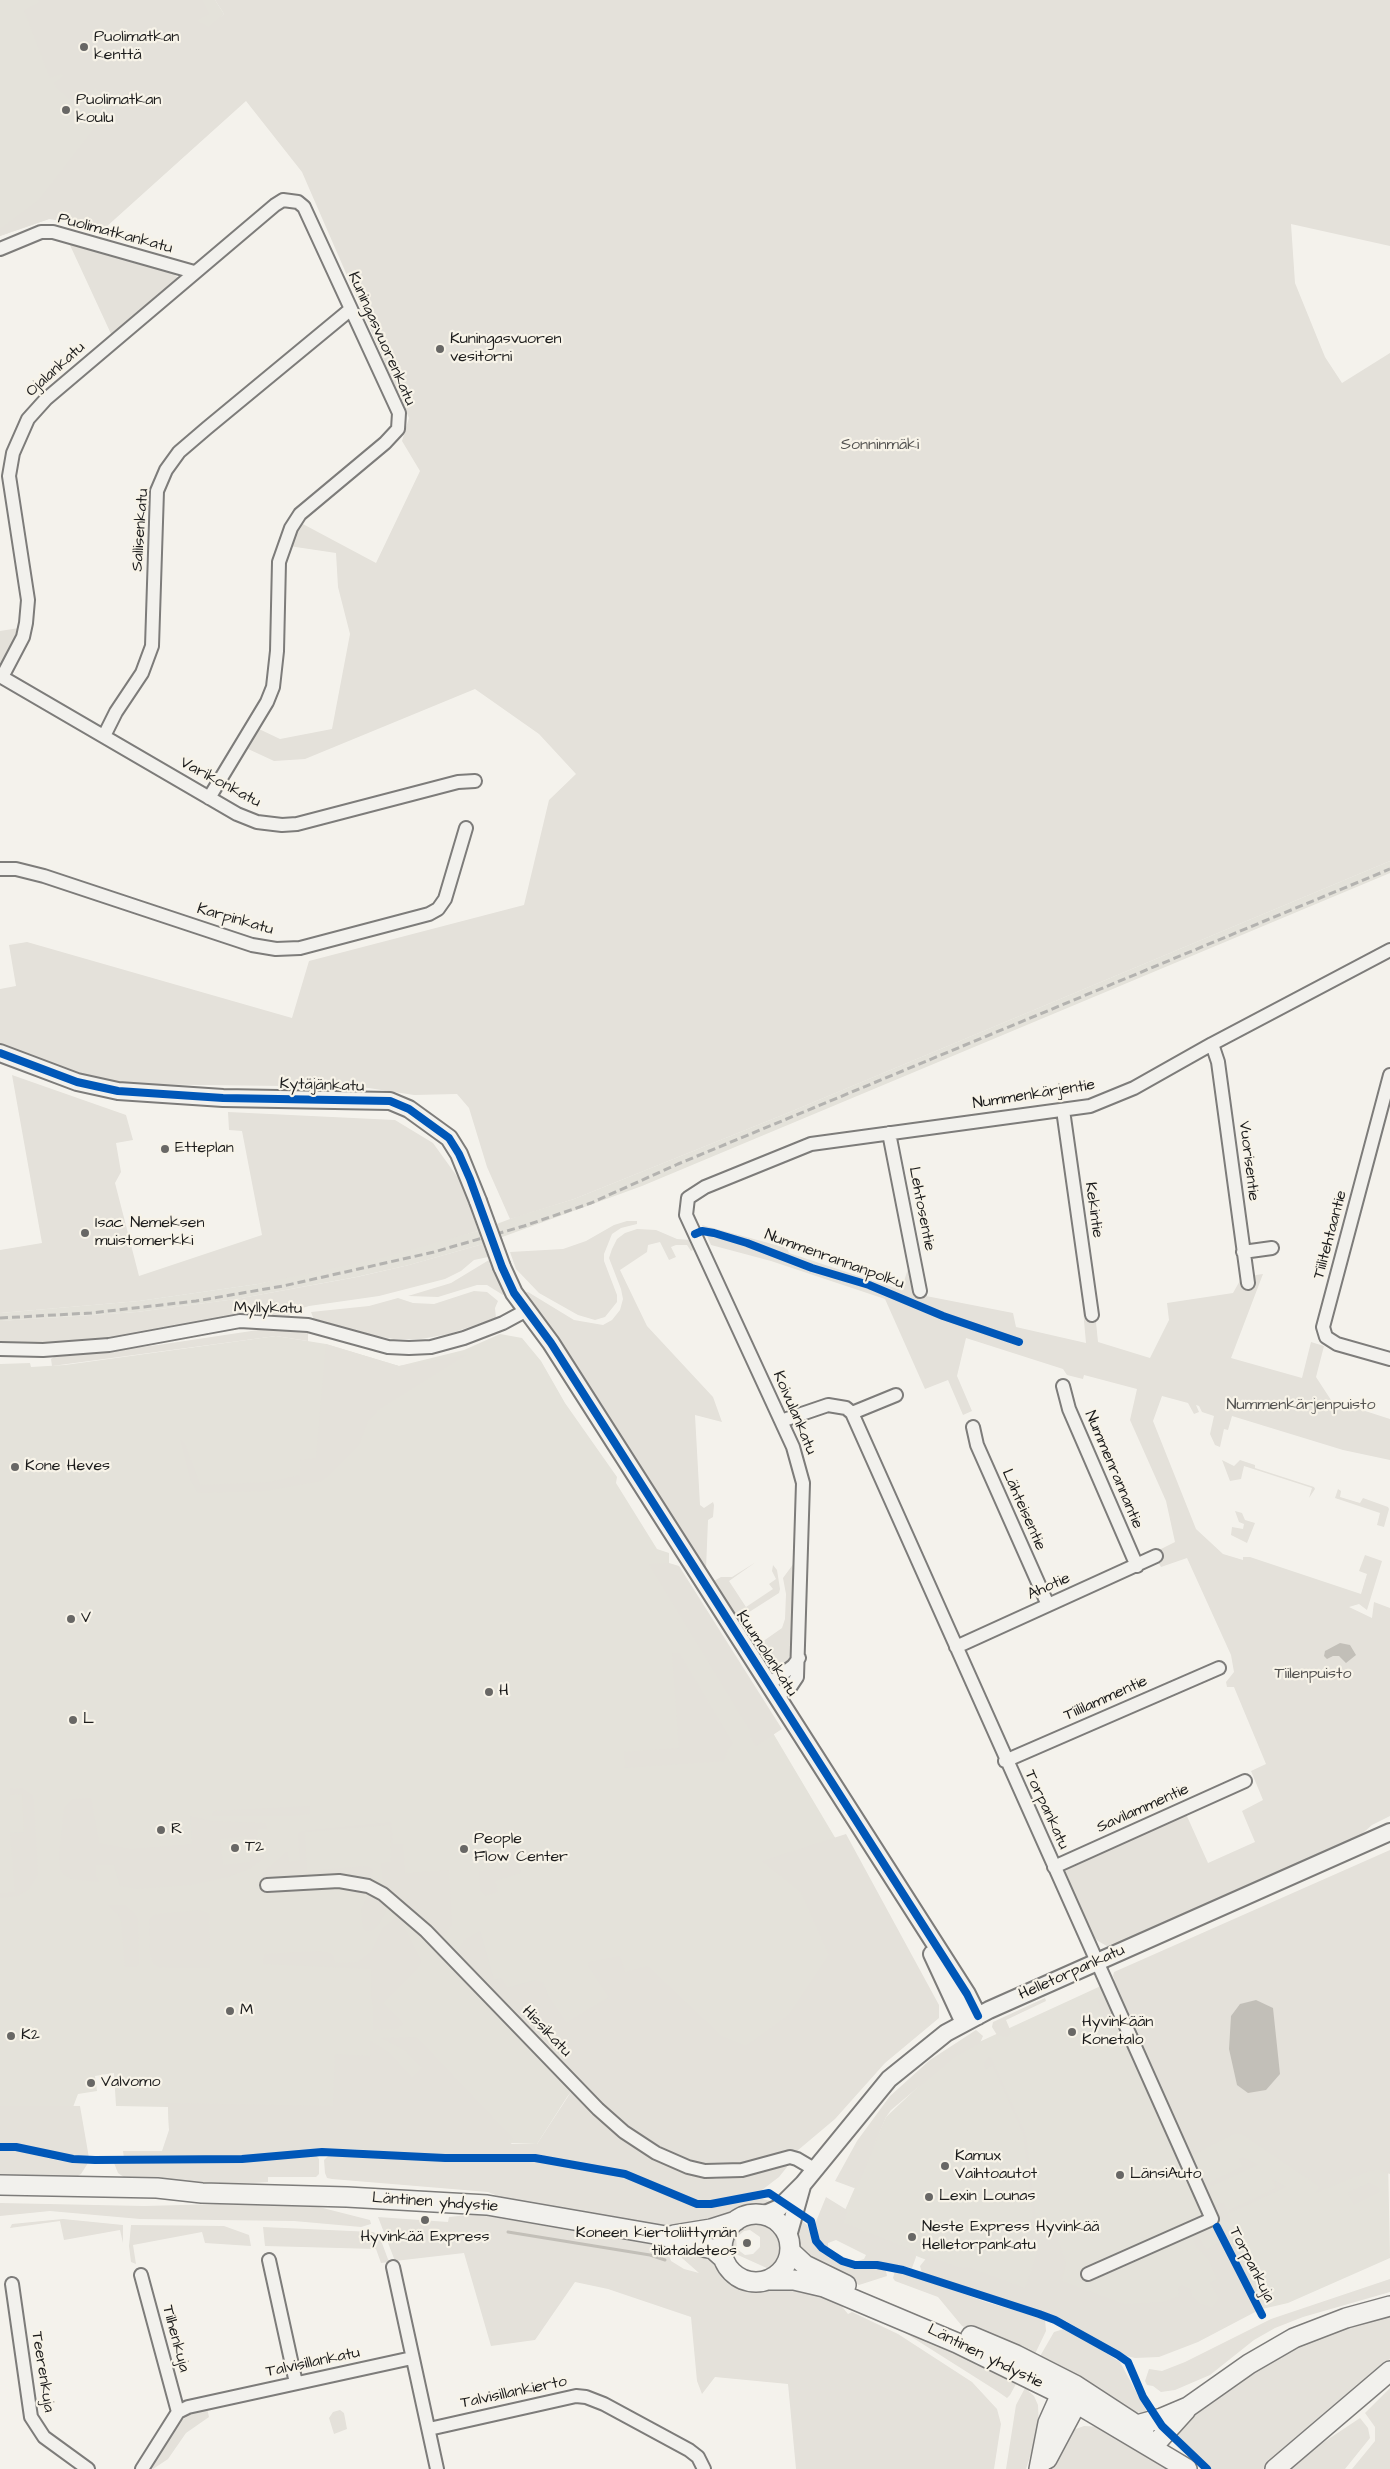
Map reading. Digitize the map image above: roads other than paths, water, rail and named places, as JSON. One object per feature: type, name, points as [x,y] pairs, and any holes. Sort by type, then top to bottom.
[{"type":"main road","name":"Läntinen yhdystie","points":[[0,2185],[157,2188],[202,2193],[347,2197],[487,2205],[666,2236],[679,2242],[713,2249],[723,2258]]},
{"type":"main road","name":"Läntinen yhdystie","points":[[0,2196],[156,2200],[202,2193]]},
{"type":"main road","points":[[763,2215],[778,2223],[789,2244],[786,2265],[770,2280],[754,2282],[739,2278],[733,2273],[723,2258],[724,2237],[736,2221],[744,2217],[763,2215]]},
{"type":"main road","name":"Läntinen yhdystie","points":[[666,2236],[711,2229],[736,2221]]},
{"type":"main road","name":"Läntinen yhdystie","points":[[789,2244],[805,2265],[861,2292],[1016,2354],[1071,2394],[1188,2469]]},
{"type":"main road","name":"Läntinen yhdystie","points":[[770,2280],[808,2282],[957,2342],[1137,2425],[1158,2441],[1188,2469]]},
{"type":"main road","points":[[1137,2425],[1157,2420],[1188,2407],[1249,2364],[1294,2338],[1346,2318],[1390,2306]]},
{"type":"main road","points":[[1276,2469],[1390,2370]]},
{"type":"main road","points":[[1040,2469],[1071,2394]]},
{"type":"main road","points":[[1158,2441],[1188,2407]]},
{"type":"street","name":"Ojalankatu","points":[[1,676],[23,637],[26,623],[28,600],[9,476],[20,433],[28,419],[46,399],[194,272],[275,205],[292,200]]},
{"type":"street","name":"Kuningasvuorenkatu","points":[[209,798],[267,702],[273,688],[277,651],[279,562],[291,528],[300,514],[385,443],[398,429],[399,413],[304,207],[292,200]]},
{"type":"street","name":"Puolimatkankatu","points":[[0,249],[41,232],[52,232],[194,272]]},
{"type":"street","name":"Sallisenkatu","points":[[104,736],[116,712],[142,673],[152,646],[157,491],[166,470],[179,452],[206,428],[350,309]]},
{"type":"street","name":"Varikonkatu","points":[[1,676],[237,814],[257,822],[282,825],[312,821],[458,782],[475,781]]},
{"type":"street","name":"Karpinkatu","points":[[0,870],[16,869],[44,876],[252,945],[276,949],[300,948],[429,914],[438,909],[445,899],[466,828]]},
{"type":"street","name":"Nummenkärjentie","points":[[688,1198],[705,1187],[811,1144],[1090,1106],[1125,1092],[1390,950]]},
{"type":"street","name":"Vuorisentie","points":[[1212,1044],[1218,1062],[1248,1283]]},
{"type":"street","name":"Kytäjänkatu","points":[[0,1053],[77,1082],[118,1091],[223,1098],[390,1102],[409,1109],[448,1138],[459,1154],[502,1267],[514,1293],[527,1310]]},
{"type":"street","name":"Tiilitehtaantie","points":[[1390,1075],[1324,1327],[1326,1337],[1337,1344],[1390,1359]]},
{"type":"street","name":"Kekintie","points":[[1063,1110],[1092,1315]]},
{"type":"street","name":"Lehtosentie","points":[[890,1132],[920,1291]]},
{"type":"street","name":"Koivulankatu","points":[[688,1198],[686,1215],[798,1460],[804,1484],[799,1658],[773,1690]]},
{"type":"street","points":[[1243,1252],[1272,1248]]},
{"type":"street","name":"Myllykatu","points":[[0,1349],[43,1350],[109,1345],[240,1321],[308,1325],[388,1347],[409,1348],[431,1346],[464,1338],[503,1323],[527,1310]]},
{"type":"street","name":"Kuumolankatu","points":[[527,1310],[551,1343],[917,1917],[940,1973],[971,2019]]},
{"type":"street","name":"Nummenrannantie","points":[[1063,1386],[1069,1409],[1137,1566]]},
{"type":"street","points":[[781,1422],[828,1405],[846,1408],[852,1413],[896,1395]]},
{"type":"street","name":"Torpankatu","points":[[852,1413],[1212,2219]]},
{"type":"street","name":"Lähteisentie","points":[[973,1427],[977,1445],[1048,1605]]},
{"type":"street","name":"Ahotie","points":[[956,1647],[1156,1556]]},
{"type":"street","name":"Tiililammentie","points":[[1006,1761],[1220,1668]]},
{"type":"street","name":"Savilammentie","points":[[1054,1867],[1245,1780]]},
{"type":"street","name":"Helletorpankatu","points":[[763,2215],[779,2208],[803,2184],[889,2079],[927,2046],[971,2019],[1390,1832]]},
{"type":"street","name":"Hissikatu","points":[[267,1885],[339,1881],[368,1886],[384,1894],[426,1931],[598,2109],[624,2132],[664,2157],[688,2167],[723,2172],[761,2166],[790,2157],[814,2169]]},
{"type":"street","name":"Helletorpankatu","points":[[789,2244],[803,2184]]},
{"type":"street","name":"Torpankuja","points":[[1088,2274],[1212,2219]]},
{"type":"street","points":[[269,2260],[296,2383]]},
{"type":"street","points":[[393,2267],[437,2469]]},
{"type":"street","name":"Tilhenkuja","points":[[141,2275],[178,2412]]},
{"type":"street","name":"Teerenkuja","points":[[12,2284],[31,2417],[44,2437],[88,2469]]},
{"type":"street","name":"Talvisillankatu","points":[[178,2412],[188,2407],[412,2358]]},
{"type":"street","name":"Talvisillankierto","points":[[429,2429],[576,2396],[586,2397],[604,2404],[689,2450],[698,2457],[704,2469]]},
{"type":"street","points":[[142,2469],[178,2412]]},
{"type":"waterway","points":[[508,2232],[650,2255],[665,2260]]},
{"type":"railway","points":[[0,1318],[91,1313],[196,1301],[283,1286],[434,1252],[524,1226],[591,1203],[678,1164],[1390,869]]},
{"type":"place","name":"Puolimatkan kenttä","points":[[84,47]]},
{"type":"place","name":"Puolimatkan koulu","points":[[66,110]]},
{"type":"place","name":"Kuningasvuoren vesitorni","points":[[440,349]]},
{"type":"place","name":"Etteplan","points":[[165,1149]]},
{"type":"place","name":"Isac Nemeksen muistomerkki","points":[[85,1233]]},
{"type":"place","name":"Kone Heves","points":[[15,1467]]},
{"type":"place","name":"V","points":[[71,1619]]},
{"type":"place","name":"H","points":[[489,1692]]},
{"type":"place","name":"L","points":[[73,1720]]},
{"type":"place","name":"R","points":[[161,1830]]},
{"type":"place","name":"T2","points":[[235,1848]]},
{"type":"place","name":"People Flow Center","points":[[464,1849]]},
{"type":"place","name":"M","points":[[230,2011]]},
{"type":"place","name":"Hyvinkään Konetalo","points":[[1072,2032]]},
{"type":"place","name":"K2","points":[[11,2036]]},
{"type":"place","name":"Valvomo","points":[[91,2083]]},
{"type":"place","name":"Kamux Vaihtoautot","points":[[945,2166]]},
{"type":"place","name":"LänsiAuto","points":[[1120,2175]]},
{"type":"place","name":"Lexin Lounas","points":[[929,2197]]},
{"type":"place","name":"Hyvinkää Express","points":[[425,2220]]},
{"type":"place","name":"Neste Express Hyvinkää Helletorpankatu","points":[[912,2237]]},
{"type":"place","name":"Koneen kiertoliittymän tilataideteos","points":[[747,2243]]},
{"type":"park label","name":"Sonninmäki","points":[[880,446]]},
{"type":"park label","name":"Nummenkärjenpuisto","points":[[1301,1406]]},
{"type":"park label","name":"Tiilenpuisto","points":[[1313,1675]]}]
